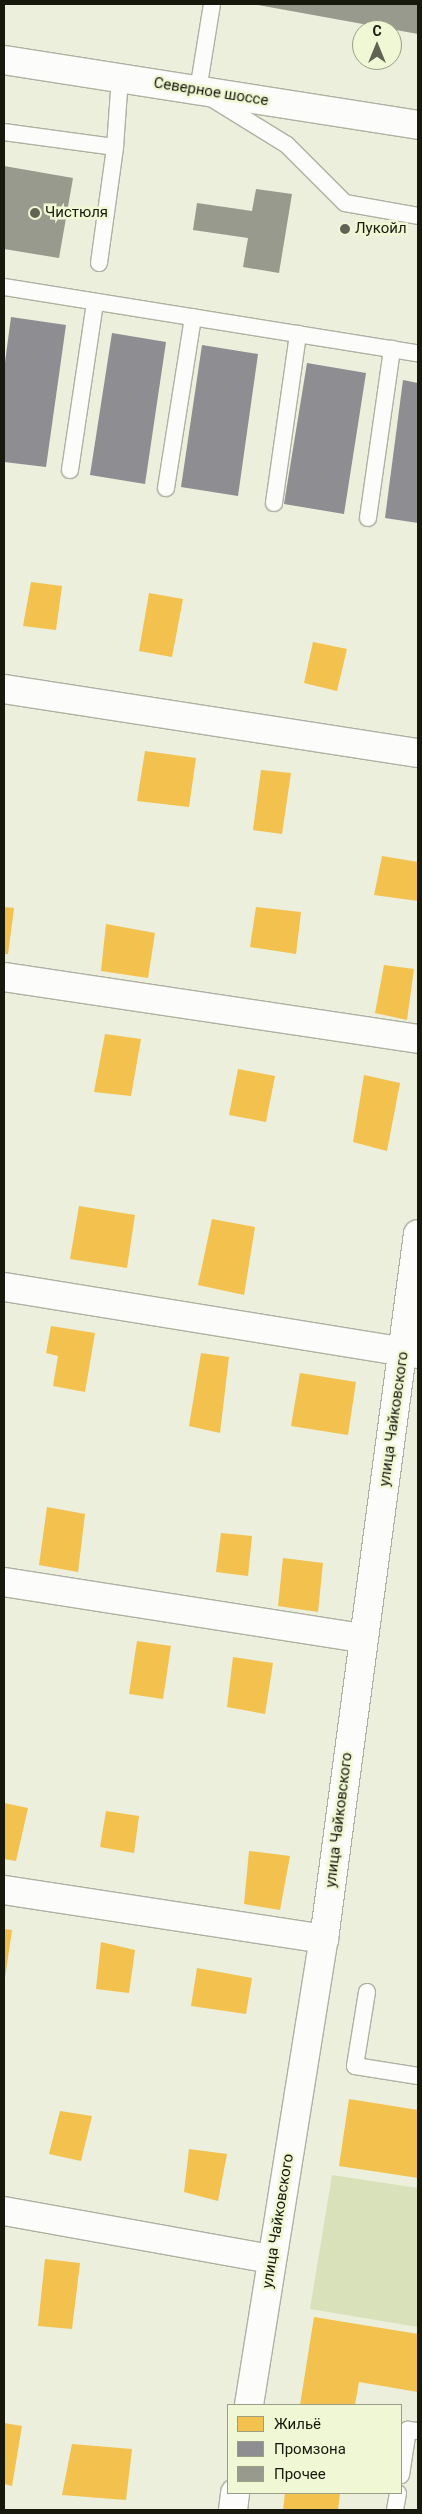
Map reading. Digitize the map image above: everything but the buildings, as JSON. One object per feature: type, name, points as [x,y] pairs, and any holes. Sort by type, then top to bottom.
[{"type":"street","name":"Северное шоссе","points":[[4,60],[418,125]]},
{"type":"street","points":[[4,688],[418,753]]},
{"type":"street","points":[[4,977],[418,1039]]},
{"type":"street","name":"улица Чайковского","points":[[249,2404],[324,1939],[362,1638],[411,1352],[418,1234]]},
{"type":"street","points":[[4,1287],[411,1352]]},
{"type":"street","points":[[4,1582],[362,1638]]},
{"type":"street","points":[[4,1890],[324,1939]]},
{"type":"street","points":[[4,2211],[271,2260]]},
{"type":"street","points":[[233,2510],[236,2494]]},
{"type":"lane","points":[[212,4],[198,90],[287,145],[345,203],[418,216]]},
{"type":"lane","points":[[99,262],[115,147],[120,78]]},
{"type":"lane","points":[[4,132],[115,147]]},
{"type":"lane","points":[[4,287],[418,353]]},
{"type":"lane","points":[[70,470],[95,302]]},
{"type":"lane","points":[[166,488],[192,317]]},
{"type":"lane","points":[[274,503],[298,334]]},
{"type":"lane","points":[[368,518],[392,349]]},
{"type":"lane","points":[[367,1992],[355,2066],[418,2076]]},
{"type":"lane","points":[[402,2468],[408,2430],[418,2431]]},
{"type":"lane","points":[[395,2510],[398,2494]]},
{"type":"green space","points":[[332,2175],[418,2188],[418,2327],[310,2309]]},
{"type":"place","name":"Чистюля","points":[[35,213]]},
{"type":"place","name":"Лукойл","points":[[345,229]]}]
